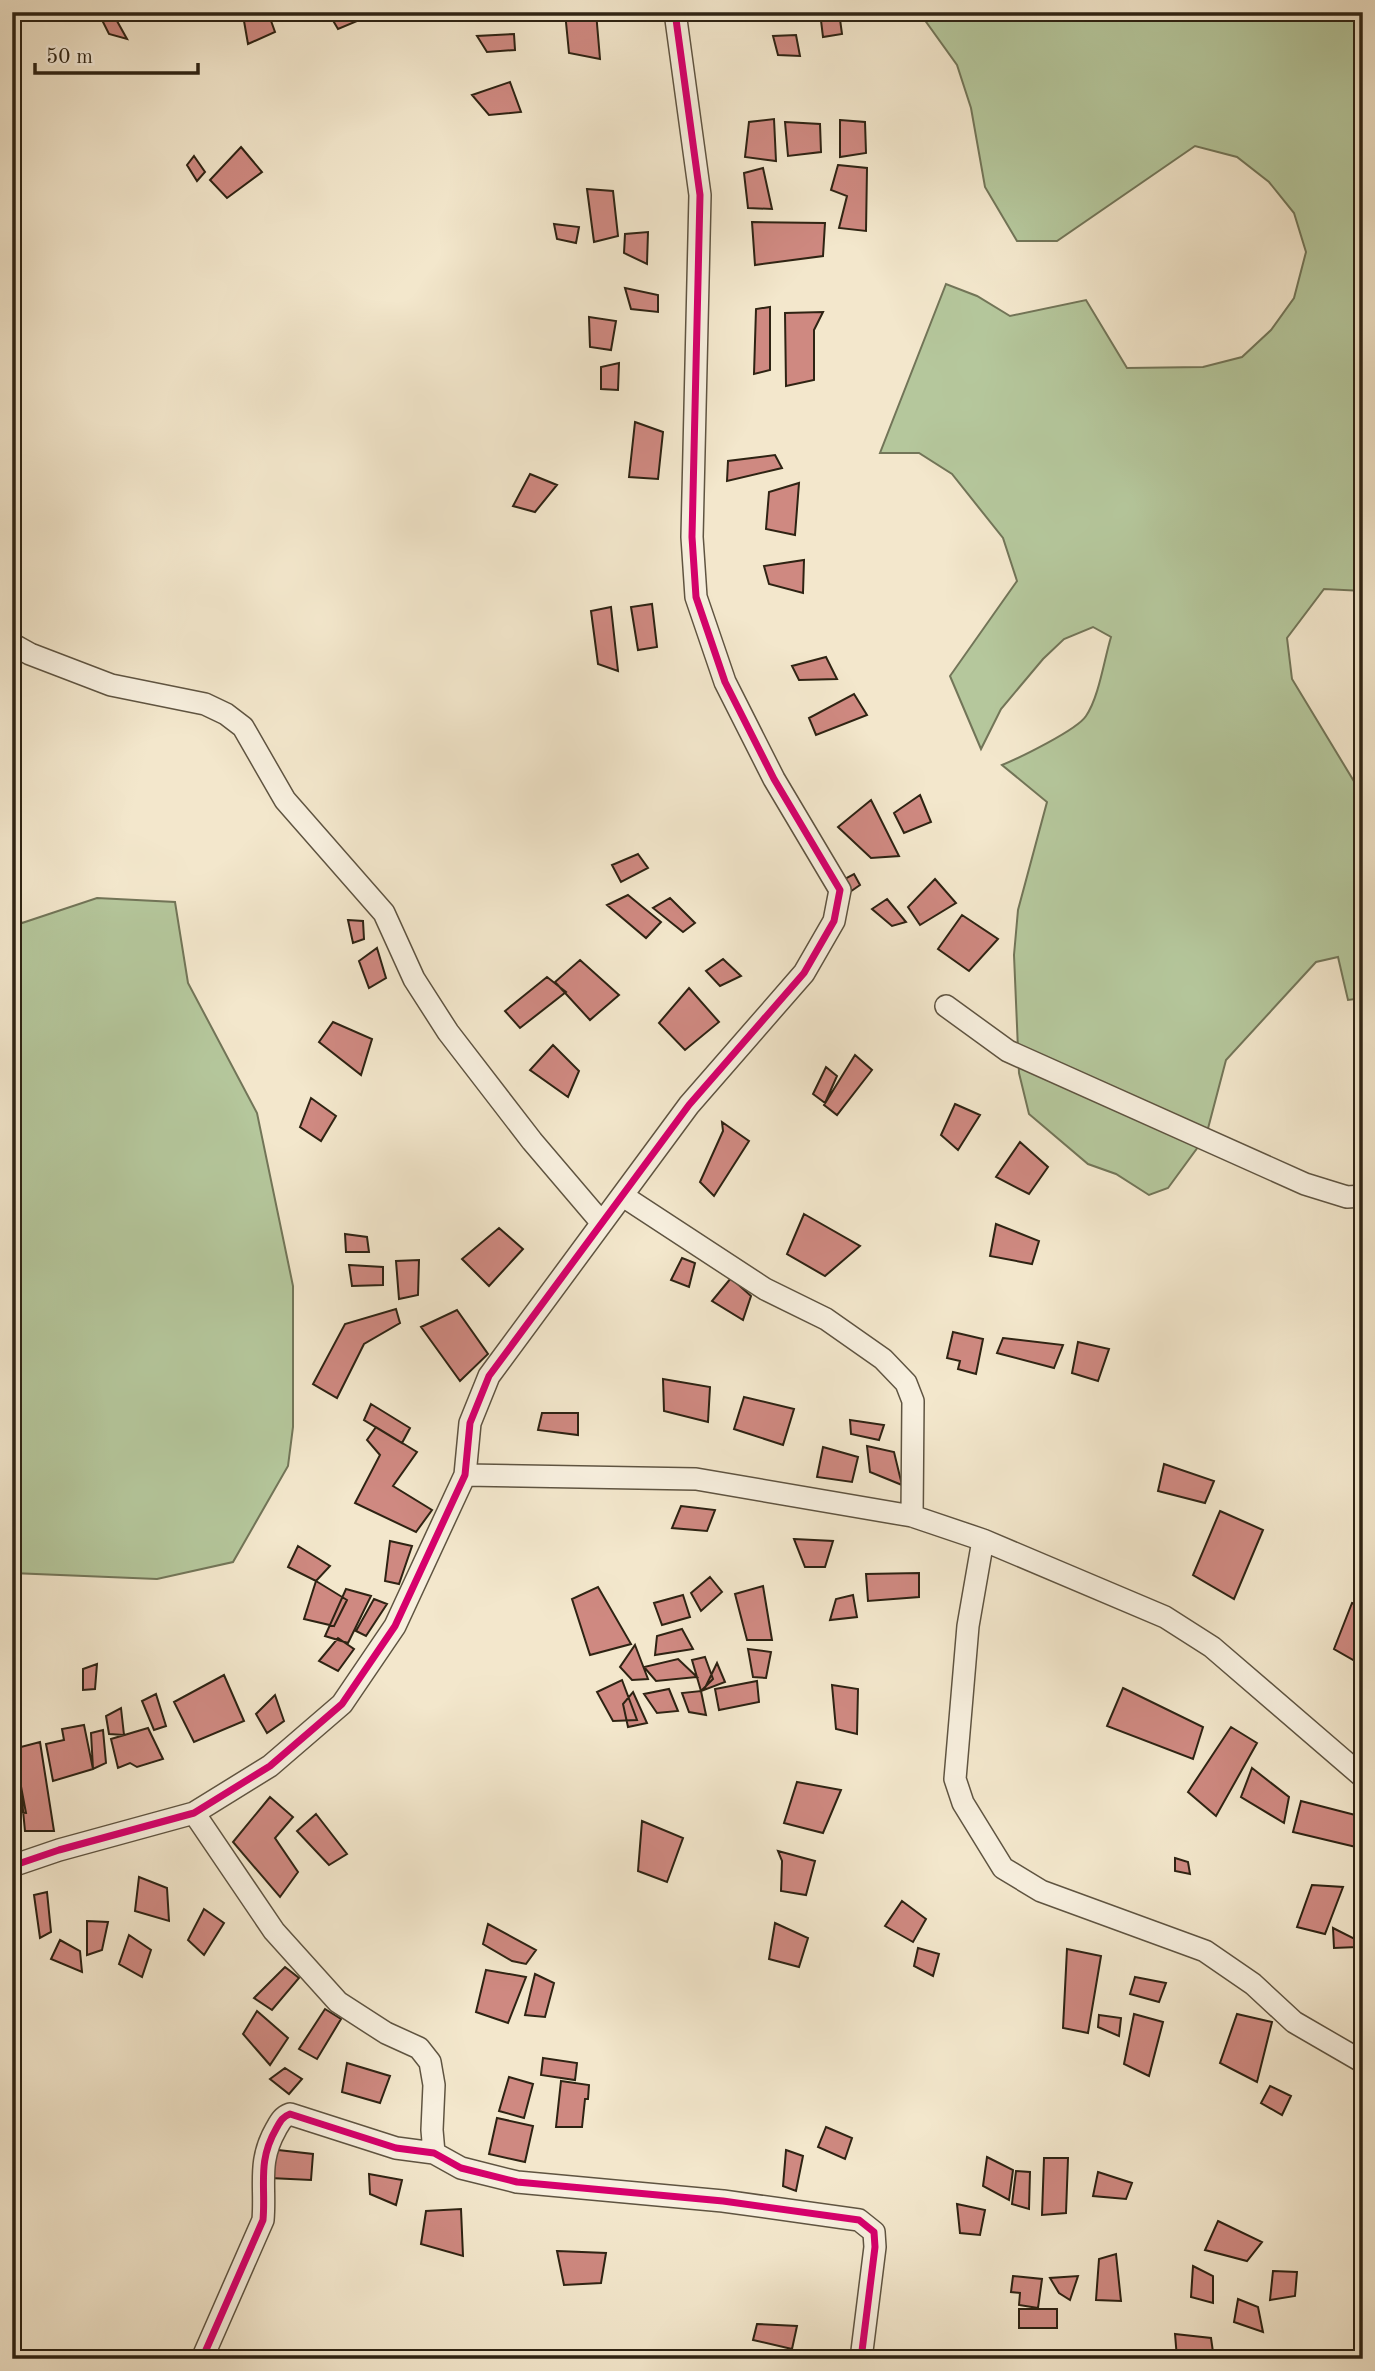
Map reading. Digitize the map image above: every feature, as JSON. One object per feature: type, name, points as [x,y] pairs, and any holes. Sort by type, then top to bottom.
[{"type":"street","points":[[12,1866],[59,1850],[194,1813],[270,1766],[342,1704],[395,1626],[465,1475],[470,1423],[489,1376],[689,1105],[804,973],[834,921],[840,890],[774,779],[725,682],[696,597],[692,537],[700,195],[675,12]]},
{"type":"street","points":[[12,644],[30,654],[111,685],[205,704],[226,714],[243,727],[285,800],[384,913],[414,979],[448,1032],[532,1141],[601,1222]]},
{"type":"street","points":[[946,1006],[1008,1051],[1305,1184],[1347,1197],[1363,1196]]},
{"type":"street","points":[[623,1196],[765,1289],[826,1319],[883,1359],[905,1383],[913,1401],[912,1516]]},
{"type":"street","points":[[465,1475],[696,1479],[912,1516],[983,1540],[1165,1617],[1212,1647],[1363,1777]]},
{"type":"street","points":[[983,1540],[968,1626],[955,1779],[963,1803],[1003,1868],[1041,1891],[1205,1951],[1253,1983],[1294,2022],[1363,2062]]},
{"type":"street","points":[[194,1813],[274,1931],[338,2002],[386,2033],[419,2048],[430,2062],[434,2085],[434,2153]]},
{"type":"street","points":[[202,2359],[263,2220],[265,2203],[262,2173],[269,2141],[283,2116],[290,2114],[396,2148],[434,2153],[461,2168],[517,2182],[723,2201],[859,2220],[874,2232],[875,2247],[861,2359]]},
{"type":"green space","points":[[919,12],[1363,12],[1363,591],[1324,589],[1287,638],[1292,679],[1355,783],[1363,787],[1363,998],[1348,1000],[1338,957],[1316,962],[1226,1060],[1206,1136],[1168,1188],[1149,1195],[1116,1174],[1088,1164],[1029,1114],[1019,1073],[1014,955],[1018,910],[1047,802],[1002,765],[1060,736],[1081,722],[1091,708],[1098,689],[1111,637],[1093,627],[1064,639],[1043,659],[1001,709],[981,749],[950,676],[1017,581],[1003,538],[952,474],[919,453],[880,453],[946,284],[977,296],[1010,316],[1086,300],[1127,368],[1203,367],[1242,357],[1271,330],[1294,298],[1306,252],[1294,213],[1269,182],[1237,157],[1195,146],[1057,241],[1017,241],[985,187],[971,108],[957,65]]},
{"type":"green space","points":[[97,898],[175,902],[188,983],[257,1113],[293,1286],[293,1427],[288,1466],[233,1562],[157,1579],[12,1573],[12,911],[22,923]]},
{"type":"building","points":[[98,12],[112,12],[127,39],[109,34]]},
{"type":"building","points":[[328,12],[360,12],[362,19],[338,29]]},
{"type":"building","points":[[565,12],[596,12],[600,59],[569,53]]},
{"type":"building","points":[[820,12],[839,12],[842,34],[823,37]]},
{"type":"building","points":[[270,18],[275,32],[248,44],[244,21]]},
{"type":"building","points":[[514,34],[515,50],[487,52],[477,36]]},
{"type":"building","points":[[796,35],[800,56],[778,55],[773,36]]},
{"type":"building","points":[[510,82],[521,112],[489,115],[472,95]]},
{"type":"building","points":[[774,119],[776,161],[745,157],[749,122]]},
{"type":"building","points":[[840,120],[865,122],[866,153],[840,157]]},
{"type":"building","points":[[785,122],[820,124],[821,152],[788,156]]},
{"type":"building","points":[[241,147],[262,172],[227,198],[210,180]]},
{"type":"building","points":[[194,156],[205,172],[197,181],[187,165]]},
{"type":"building","points":[[838,165],[867,168],[866,231],[839,228],[847,196],[831,190]]},
{"type":"building","points":[[763,168],[772,209],[748,208],[744,173]]},
{"type":"building","points":[[587,189],[613,191],[618,236],[594,242]]},
{"type":"building","points":[[752,222],[825,223],[823,256],[755,265]]},
{"type":"building","points":[[554,224],[579,227],[576,243],[557,239]]},
{"type":"building","points":[[648,232],[647,264],[624,253],[625,234]]},
{"type":"building","points":[[625,288],[658,295],[658,312],[631,309]]},
{"type":"building","points":[[770,307],[770,370],[754,374],[756,309]]},
{"type":"building","points":[[823,312],[814,330],[814,380],[786,386],[785,313]]},
{"type":"building","points":[[589,317],[616,321],[611,350],[590,347]]},
{"type":"building","points":[[619,363],[618,390],[601,389],[601,367]]},
{"type":"building","points":[[635,422],[663,432],[658,479],[629,477]]},
{"type":"building","points":[[775,455],[782,468],[727,481],[728,461]]},
{"type":"building","points":[[530,474],[557,485],[535,512],[513,506]]},
{"type":"building","points":[[799,483],[795,535],[766,529],[769,492]]},
{"type":"building","points":[[804,560],[803,593],[769,584],[764,566]]},
{"type":"building","points":[[652,604],[657,647],[638,650],[631,607]]},
{"type":"building","points":[[611,607],[618,671],[598,664],[591,611]]},
{"type":"building","points":[[826,657],[837,679],[799,680],[792,666]]},
{"type":"building","points":[[854,694],[867,715],[816,735],[809,718]]},
{"type":"building","points":[[920,795],[931,822],[904,833],[894,813]]},
{"type":"building","points":[[871,800],[899,856],[871,858],[838,827]]},
{"type":"building","points":[[638,854],[648,868],[621,882],[612,865]]},
{"type":"building","points":[[854,874],[860,885],[847,894],[837,883]]},
{"type":"building","points":[[935,879],[956,903],[920,925],[908,907]]},
{"type":"building","points":[[628,895],[661,922],[646,938],[607,905]]},
{"type":"building","points":[[670,898],[695,923],[683,932],[653,908]]},
{"type":"building","points":[[887,899],[906,922],[892,926],[872,909]]},
{"type":"building","points":[[962,915],[998,939],[969,971],[938,949]]},
{"type":"building","points":[[348,920],[363,921],[364,939],[353,943]]},
{"type":"building","points":[[377,948],[386,978],[369,988],[359,961]]},
{"type":"building","points":[[723,959],[741,976],[720,986],[706,971]]},
{"type":"building","points":[[580,960],[619,995],[590,1020],[555,982]]},
{"type":"building","points":[[547,977],[566,992],[520,1028],[505,1011]]},
{"type":"building","points":[[689,988],[719,1022],[685,1050],[659,1023]]},
{"type":"building","points":[[333,1022],[372,1039],[361,1075],[319,1042]]},
{"type":"building","points":[[553,1045],[579,1071],[568,1097],[530,1070]]},
{"type":"building","points":[[855,1055],[872,1070],[837,1115],[824,1105]]},
{"type":"building","points":[[826,1067],[837,1076],[825,1103],[813,1094]]},
{"type":"building","points":[[311,1098],[336,1116],[321,1141],[300,1127]]},
{"type":"building","points":[[955,1104],[980,1115],[958,1150],[941,1135]]},
{"type":"building","points":[[722,1122],[749,1141],[714,1196],[700,1182],[723,1131]]},
{"type":"building","points":[[1020,1142],[1048,1167],[1029,1194],[996,1177]]},
{"type":"building","points":[[804,1214],[860,1246],[825,1276],[787,1254]]},
{"type":"building","points":[[996,1224],[1039,1241],[1032,1264],[990,1256]]},
{"type":"building","points":[[499,1228],[523,1249],[489,1286],[462,1259]]},
{"type":"building","points":[[345,1234],[367,1237],[369,1252],[346,1252]]},
{"type":"building","points":[[682,1258],[695,1263],[689,1287],[671,1280]]},
{"type":"building","points":[[419,1260],[418,1295],[399,1299],[396,1261]]},
{"type":"building","points":[[349,1265],[383,1267],[383,1285],[352,1286]]},
{"type":"building","points":[[731,1278],[751,1296],[743,1320],[712,1301]]},
{"type":"building","points":[[396,1309],[400,1323],[364,1344],[337,1398],[313,1384],[345,1324]]},
{"type":"building","points":[[457,1310],[488,1354],[460,1381],[421,1327]]},
{"type":"building","points":[[953,1332],[983,1339],[976,1374],[958,1369],[960,1361],[947,1358]]},
{"type":"building","points":[[1003,1338],[1063,1345],[1054,1368],[997,1353]]},
{"type":"building","points":[[1078,1342],[1109,1349],[1098,1381],[1072,1373]]},
{"type":"building","points":[[663,1379],[710,1387],[708,1422],[664,1411]]},
{"type":"building","points":[[744,1397],[794,1409],[783,1445],[734,1429]]},
{"type":"building","points":[[371,1404],[410,1428],[402,1443],[364,1420]]},
{"type":"building","points":[[542,1413],[578,1413],[578,1435],[538,1430]]},
{"type":"building","points":[[850,1420],[884,1425],[879,1440],[851,1434]]},
{"type":"building","points":[[376,1427],[417,1452],[393,1486],[432,1510],[416,1532],[355,1503],[380,1455],[367,1440]]},
{"type":"building","points":[[867,1446],[894,1452],[902,1485],[870,1472]]},
{"type":"building","points":[[823,1447],[858,1457],[852,1482],[817,1477]]},
{"type":"building","points":[[1164,1464],[1214,1481],[1205,1503],[1158,1491]]},
{"type":"building","points":[[681,1506],[715,1510],[707,1531],[672,1528]]},
{"type":"building","points":[[1220,1511],[1263,1530],[1234,1599],[1193,1575]]},
{"type":"building","points":[[794,1539],[833,1541],[825,1567],[805,1567]]},
{"type":"building","points":[[390,1541],[412,1546],[399,1584],[385,1581]]},
{"type":"building","points":[[298,1546],[330,1566],[316,1581],[288,1567]]},
{"type":"building","points":[[919,1573],[919,1597],[868,1601],[866,1574]]},
{"type":"building","points":[[710,1577],[722,1592],[701,1611],[691,1593]]},
{"type":"building","points":[[316,1581],[347,1600],[334,1626],[304,1619]]},
{"type":"building","points":[[763,1586],[772,1640],[747,1640],[735,1594]]},
{"type":"building","points":[[598,1587],[631,1644],[590,1655],[572,1599]]},
{"type":"building","points":[[346,1589],[371,1596],[348,1643],[325,1636]]},
{"type":"building","points":[[683,1595],[690,1617],[662,1625],[654,1603]]},
{"type":"building","points":[[853,1595],[857,1617],[830,1620],[836,1599]]},
{"type":"building","points":[[374,1599],[387,1604],[366,1636],[356,1631]]},
{"type":"building","points":[[1352,1603],[1363,1608],[1363,1639],[1355,1661],[1334,1649]]},
{"type":"building","points":[[682,1629],[693,1649],[655,1655],[657,1636]]},
{"type":"building","points":[[18,1636],[20,1656],[12,1657],[12,1637]]},
{"type":"building","points":[[338,1638],[354,1649],[338,1671],[319,1661]]},
{"type":"building","points":[[635,1645],[648,1679],[632,1680],[620,1667]]},
{"type":"building","points":[[748,1649],[771,1652],[766,1678],[753,1677]]},
{"type":"building","points":[[705,1657],[713,1679],[701,1691],[692,1660]]},
{"type":"building","points":[[678,1659],[697,1677],[656,1681],[644,1667]]},
{"type":"building","points":[[717,1663],[725,1682],[704,1690]]},
{"type":"building","points":[[97,1664],[95,1689],[83,1690],[83,1669]]},
{"type":"building","points":[[224,1675],[244,1721],[194,1742],[174,1702]]},
{"type":"building","points":[[622,1680],[637,1720],[613,1721],[597,1692]]},
{"type":"building","points":[[757,1681],[759,1702],[719,1710],[715,1689]]},
{"type":"building","points":[[832,1685],[858,1689],[857,1734],[836,1729]]},
{"type":"building","points":[[1123,1688],[1203,1727],[1193,1759],[1107,1726]]},
{"type":"building","points":[[669,1689],[678,1711],[657,1713],[644,1694]]},
{"type":"building","points":[[701,1691],[706,1715],[689,1712],[682,1693]]},
{"type":"building","points":[[633,1692],[647,1723],[628,1727],[623,1704]]},
{"type":"building","points":[[156,1694],[166,1726],[154,1730],[142,1701]]},
{"type":"building","points":[[275,1695],[284,1721],[267,1733],[256,1714]]},
{"type":"building","points":[[121,1708],[124,1735],[109,1734],[106,1716]]},
{"type":"building","points":[[84,1725],[93,1769],[53,1781],[46,1744],[64,1740],[62,1729]]},
{"type":"building","points":[[1231,1727],[1257,1743],[1216,1816],[1188,1792]]},
{"type":"building","points":[[148,1728],[163,1759],[137,1767],[130,1763],[118,1768],[111,1739]]},
{"type":"building","points":[[103,1730],[106,1763],[93,1769],[91,1733]]},
{"type":"building","points":[[40,1742],[54,1831],[25,1831],[17,1748]]},
{"type":"building","points":[[16,1760],[26,1813],[12,1812],[12,1762]]},
{"type":"building","points":[[1252,1768],[1289,1797],[1284,1823],[1241,1797]]},
{"type":"building","points":[[797,1782],[841,1790],[823,1833],[784,1823]]},
{"type":"building","points":[[270,1797],[293,1817],[275,1838],[298,1872],[280,1897],[233,1842]]},
{"type":"building","points":[[1301,1801],[1363,1817],[1356,1847],[1293,1832]]},
{"type":"building","points":[[316,1814],[347,1854],[329,1865],[297,1831]]},
{"type":"building","points":[[642,1821],[683,1838],[667,1882],[638,1871]]},
{"type":"building","points":[[778,1851],[815,1861],[806,1895],[781,1891],[782,1861]]},
{"type":"building","points":[[1175,1858],[1188,1862],[1190,1874],[1175,1871]]},
{"type":"building","points":[[139,1877],[167,1888],[169,1921],[135,1911]]},
{"type":"building","points":[[1312,1885],[1343,1887],[1325,1934],[1297,1927]]},
{"type":"building","points":[[47,1892],[51,1932],[40,1938],[34,1895]]},
{"type":"building","points":[[902,1901],[926,1919],[913,1942],[885,1926]]},
{"type":"building","points":[[1363,1908],[1363,1933],[1359,1931]]},
{"type":"building","points":[[204,1909],[224,1923],[204,1955],[188,1940]]},
{"type":"building","points":[[87,1921],[108,1922],[102,1950],[87,1955]]},
{"type":"building","points":[[775,1923],[808,1938],[799,1967],[769,1959]]},
{"type":"building","points":[[488,1924],[536,1950],[526,1964],[512,1961],[483,1944]]},
{"type":"building","points":[[1333,1928],[1357,1940],[1357,1947],[1334,1948]]},
{"type":"building","points":[[129,1935],[151,1950],[142,1977],[119,1964]]},
{"type":"building","points":[[60,1940],[80,1951],[82,1972],[51,1959]]},
{"type":"building","points":[[918,1948],[939,1954],[933,1976],[914,1966]]},
{"type":"building","points":[[1067,1949],[1101,1956],[1088,2033],[1063,2028]]},
{"type":"building","points":[[285,1967],[299,1978],[272,2010],[254,1998]]},
{"type":"building","points":[[486,1970],[526,1977],[508,2023],[476,2012]]},
{"type":"building","points":[[535,1974],[554,1983],[545,2017],[525,2015]]},
{"type":"building","points":[[1135,1977],[1166,1983],[1159,2002],[1130,1994]]},
{"type":"building","points":[[325,2009],[341,2019],[317,2059],[299,2049]]},
{"type":"building","points":[[257,2011],[288,2038],[270,2065],[243,2034]]},
{"type":"building","points":[[1134,2014],[1163,2022],[1149,2076],[1124,2064]]},
{"type":"building","points":[[1237,2014],[1272,2022],[1257,2082],[1220,2063]]},
{"type":"building","points":[[1099,2015],[1121,2018],[1119,2036],[1098,2027]]},
{"type":"building","points":[[543,2058],[577,2063],[575,2080],[541,2075]]},
{"type":"building","points":[[347,2063],[390,2076],[380,2103],[342,2092]]},
{"type":"building","points":[[285,2068],[302,2079],[289,2094],[270,2079]]},
{"type":"building","points":[[509,2077],[533,2084],[524,2118],[499,2111]]},
{"type":"building","points":[[561,2081],[589,2085],[582,2127],[556,2127]]},
{"type":"building","points":[[1270,2086],[1291,2096],[1282,2115],[1261,2103]]},
{"type":"building","points":[[497,2118],[533,2126],[525,2162],[489,2154]]},
{"type":"building","points":[[826,2127],[852,2138],[845,2159],[818,2147]]},
{"type":"building","points":[[278,2150],[313,2154],[311,2180],[270,2178]]},
{"type":"building","points":[[786,2150],[803,2156],[796,2191],[783,2186]]},
{"type":"building","points":[[987,2157],[1013,2170],[1009,2200],[983,2186]]},
{"type":"building","points":[[1044,2158],[1068,2158],[1066,2213],[1042,2215]]},
{"type":"building","points":[[1016,2171],[1030,2172],[1029,2209],[1012,2204]]},
{"type":"building","points":[[1098,2172],[1132,2183],[1126,2199],[1093,2196]]},
{"type":"building","points":[[369,2174],[402,2180],[396,2205],[370,2194]]},
{"type":"building","points":[[957,2204],[985,2210],[980,2235],[960,2233]]},
{"type":"building","points":[[461,2209],[463,2256],[421,2244],[426,2211]]},
{"type":"building","points":[[1218,2221],[1262,2242],[1247,2261],[1205,2250]]},
{"type":"building","points":[[557,2251],[606,2253],[601,2283],[564,2285]]},
{"type":"building","points":[[1116,2254],[1121,2301],[1096,2300],[1099,2259]]},
{"type":"building","points":[[1193,2266],[1213,2276],[1213,2303],[1191,2297]]},
{"type":"building","points":[[1273,2271],[1297,2272],[1295,2296],[1270,2300]]},
{"type":"building","points":[[1013,2276],[1042,2279],[1038,2308],[1019,2305],[1020,2293],[1011,2292]]},
{"type":"building","points":[[1078,2276],[1070,2300],[1059,2293],[1050,2278]]},
{"type":"building","points":[[1238,2299],[1258,2307],[1263,2332],[1234,2322]]},
{"type":"building","points":[[1019,2309],[1057,2309],[1057,2328],[1019,2328]]},
{"type":"building","points":[[757,2324],[797,2326],[792,2349],[753,2340]]},
{"type":"building","points":[[1175,2334],[1211,2338],[1214,2359],[1177,2358]]},
{"type":"cycle path","points":[[12,1866],[59,1850],[194,1813],[270,1766],[342,1704],[395,1626],[465,1475],[470,1423],[489,1376],[689,1105],[804,973],[834,921],[840,890],[774,779],[725,682],[696,597],[692,537],[700,195],[675,12]]},
{"type":"cycle path","points":[[202,2359],[263,2220],[266,2152],[279,2124],[290,2114],[396,2148],[434,2153],[461,2168],[517,2182],[723,2201],[859,2220],[874,2232],[875,2247],[861,2359]]}]
